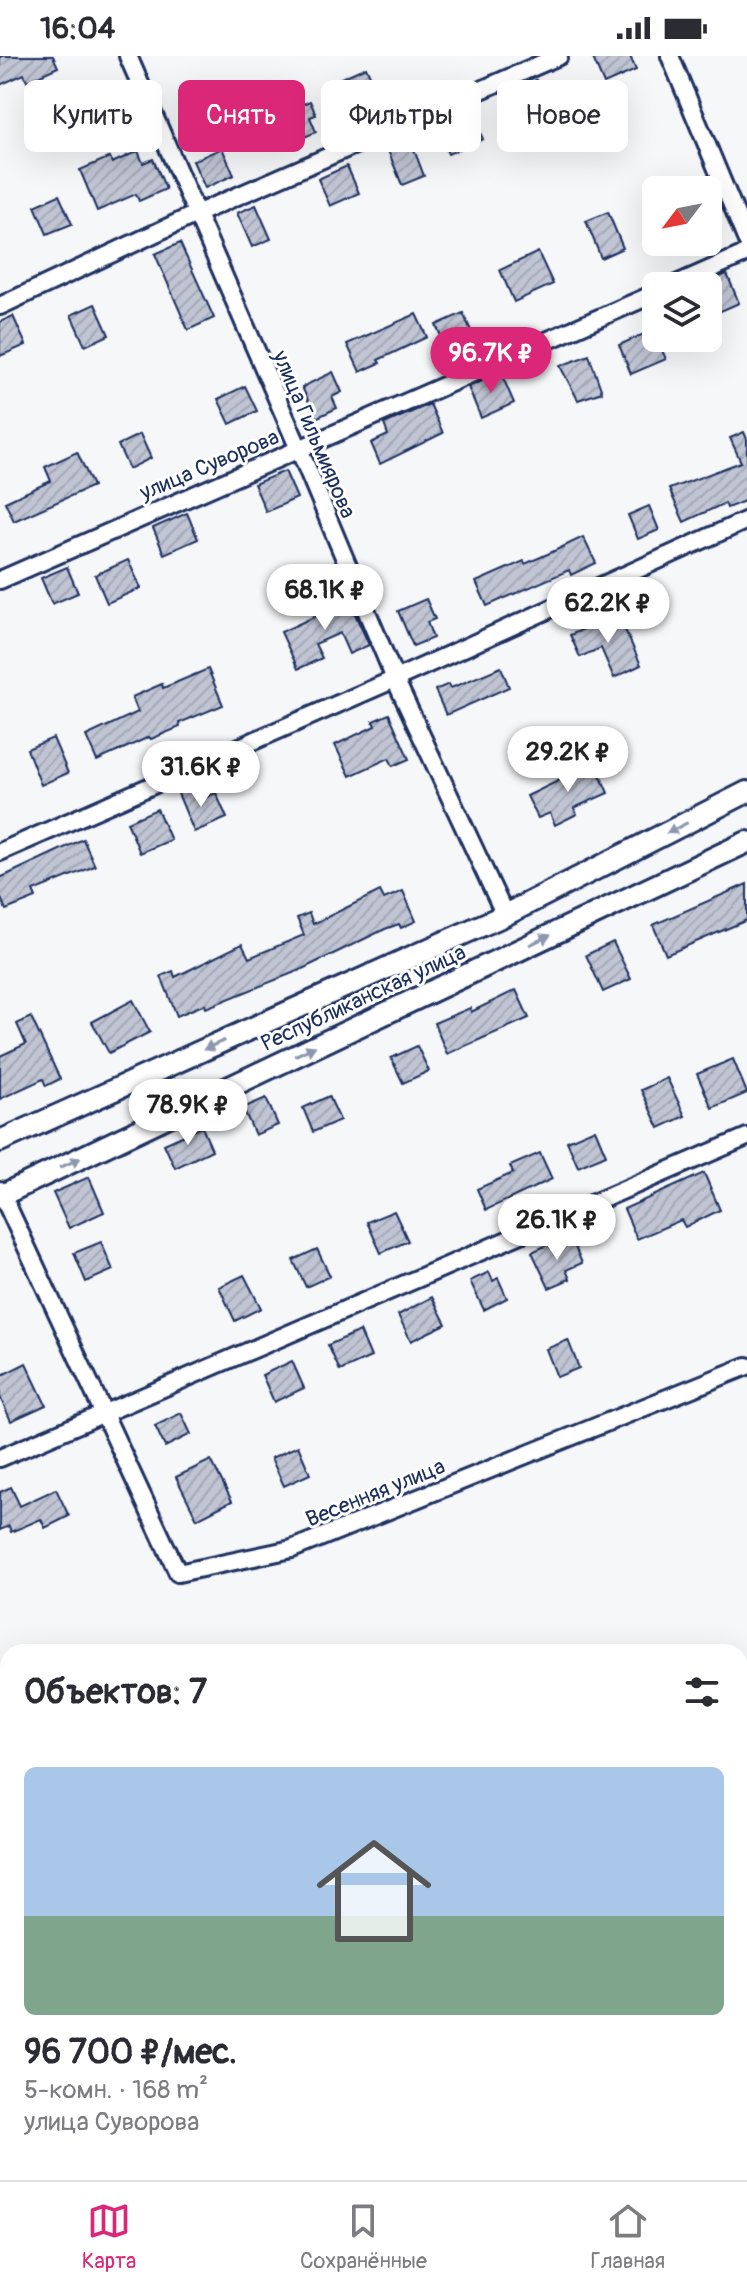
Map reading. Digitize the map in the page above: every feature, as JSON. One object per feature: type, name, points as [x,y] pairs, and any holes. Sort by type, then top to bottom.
[{"type":"street","name":"улица Гильмиярова","points":[[128,56],[395,679],[505,915]]},
{"type":"street","points":[[0,306],[196,214],[559,56]]},
{"type":"street","points":[[670,56],[747,241]]},
{"type":"street","points":[[704,272],[747,253]]},
{"type":"street","name":"улица Суворова","points":[[0,580],[642,299]]},
{"type":"street","points":[[0,852],[747,520]]},
{"type":"street","name":"Республиканская улица","points":[[0,1141],[505,915],[747,792]]},
{"type":"street","name":"Республиканская улица","points":[[1,1194],[747,842]]},
{"type":"street","points":[[0,1458],[747,1137]]},
{"type":"street","name":"Весенняя улица","points":[[1,1194],[178,1573],[292,1549],[747,1366]]},
{"type":"building","points":[[0,56],[53,56],[58,67],[29,80],[24,74],[0,85]]},
{"type":"building","points":[[592,56],[630,56],[636,70],[613,80],[602,80]]},
{"type":"building","points":[[366,67],[372,80],[337,80]]},
{"type":"building","points":[[310,101],[316,115],[310,117],[316,132],[305,137],[305,103]]},
{"type":"building","points":[[136,152],[143,163],[153,159],[166,189],[139,201],[136,194],[97,211],[80,170],[110,157],[112,163]]},
{"type":"building","points":[[213,152],[224,152],[234,175],[205,188],[193,161]]},
{"type":"building","points":[[389,152],[415,152],[424,176],[402,185]]},
{"type":"building","points":[[347,166],[359,193],[330,206],[318,179]]},
{"type":"building","points":[[59,195],[72,224],[47,234],[35,206]]},
{"type":"building","points":[[256,205],[271,239],[252,247],[237,213]]},
{"type":"building","points":[[608,212],[623,248],[601,258],[586,221]]},
{"type":"building","points":[[180,243],[214,318],[188,330],[155,254]]},
{"type":"building","points":[[538,252],[553,284],[514,302],[500,270]]},
{"type":"building","points":[[727,274],[739,303],[722,310],[722,276]]},
{"type":"building","points":[[95,304],[109,335],[85,346],[71,315]]},
{"type":"building","points":[[463,313],[477,344],[450,356],[436,325]]},
{"type":"building","points":[[416,314],[427,337],[360,372],[347,344]]},
{"type":"building","points":[[13,316],[26,345],[0,356],[0,322]]},
{"type":"building","points":[[642,335],[642,352],[663,352],[666,359],[631,374],[619,345]]},
{"type":"building","points":[[589,355],[602,392],[578,400],[560,366]]},
{"type":"building","points":[[333,372],[342,392],[332,397],[337,408],[316,418],[302,387]]},
{"type":"building","points":[[501,373],[514,403],[481,418],[468,387]]},
{"type":"building","points":[[245,386],[257,411],[230,424],[218,399]]},
{"type":"building","points":[[430,404],[443,433],[380,464],[371,443],[388,435],[384,424]]},
{"type":"building","points":[[744,432],[747,439],[747,500],[727,508],[725,503],[684,522],[669,489],[741,462],[730,438]]},
{"type":"building","points":[[140,434],[151,458],[129,469],[118,445]]},
{"type":"building","points":[[77,452],[93,486],[14,521],[5,502],[51,481],[45,467]]},
{"type":"building","points":[[285,471],[297,498],[266,512],[254,484]]},
{"type":"building","points":[[649,506],[659,530],[638,539],[628,515]]},
{"type":"building","points":[[187,513],[198,539],[164,554],[153,528]]},
{"type":"building","points":[[583,537],[596,563],[571,575],[569,570],[487,606],[476,582],[524,561],[525,564]]},
{"type":"building","points":[[128,560],[141,588],[107,603],[95,575]]},
{"type":"building","points":[[67,567],[78,593],[52,604],[41,578]]},
{"type":"building","points":[[346,594],[369,645],[349,654],[340,633],[315,644],[322,658],[298,669],[281,632],[329,610],[326,603]]},
{"type":"building","points":[[426,599],[435,619],[427,622],[433,638],[413,646],[398,611]]},
{"type":"building","points":[[618,614],[641,665],[614,678],[601,648],[580,657],[570,635]]},
{"type":"building","points":[[501,667],[509,687],[446,715],[435,690],[449,684],[451,688]]},
{"type":"building","points":[[208,669],[223,705],[179,723],[180,727],[151,739],[149,737],[97,761],[86,736],[138,712],[132,697]]},
{"type":"building","points":[[389,714],[409,759],[393,766],[389,758],[350,776],[335,745],[375,726],[373,721]]},
{"type":"building","points":[[53,738],[68,773],[41,785],[27,749]]},
{"type":"building","points":[[595,763],[608,793],[574,808],[577,814],[555,825],[550,813],[538,818],[527,796]]},
{"type":"building","points":[[192,784],[199,800],[216,793],[227,818],[194,832],[177,791]]},
{"type":"building","points":[[157,809],[171,840],[140,853],[127,822]]},
{"type":"building","points":[[83,839],[95,866],[33,891],[36,898],[6,910],[0,896],[0,878]]},
{"type":"building","points":[[747,884],[747,920],[666,955],[653,925]]},
{"type":"building","points":[[380,891],[384,899],[403,891],[416,921],[401,928],[399,924],[385,929],[300,970],[206,1008],[205,1004],[177,1016],[161,976],[173,971],[175,977],[242,944],[249,958],[304,935],[297,918],[309,913],[313,924]]},
{"type":"building","points":[[613,942],[631,979],[603,992],[586,955]]},
{"type":"building","points":[[516,990],[529,1018],[447,1054],[434,1023],[470,1008],[471,1012]]},
{"type":"building","points":[[133,1000],[150,1032],[109,1053],[92,1022]]},
{"type":"building","points":[[31,1017],[60,1079],[46,1086],[43,1079],[0,1099],[0,1056],[26,1044],[17,1024]]},
{"type":"building","points":[[417,1046],[429,1071],[403,1083],[391,1058]]},
{"type":"building","points":[[733,1059],[747,1093],[712,1108],[697,1074]]},
{"type":"building","points":[[667,1078],[685,1116],[659,1128],[641,1090]]},
{"type":"building","points":[[329,1096],[340,1120],[313,1132],[303,1108]]},
{"type":"building","points":[[266,1098],[278,1125],[255,1135],[243,1108]]},
{"type":"building","points":[[202,1127],[212,1150],[175,1168],[164,1144]]},
{"type":"building","points":[[595,1129],[606,1155],[578,1167],[567,1141]]},
{"type":"building","points":[[540,1153],[552,1179],[486,1210],[477,1189],[513,1173],[510,1166]]},
{"type":"building","points":[[704,1173],[720,1210],[685,1227],[681,1220],[637,1239],[624,1209]]},
{"type":"building","points":[[89,1177],[104,1212],[69,1228],[53,1193]]},
{"type":"building","points":[[394,1211],[408,1241],[381,1253],[367,1222]]},
{"type":"building","points":[[571,1238],[582,1263],[566,1270],[570,1279],[549,1288],[532,1252],[549,1244],[551,1248]]},
{"type":"building","points":[[101,1242],[113,1270],[86,1282],[74,1253]]},
{"type":"building","points":[[317,1249],[330,1276],[306,1287],[293,1260]]},
{"type":"building","points":[[489,1272],[493,1281],[498,1278],[507,1298],[484,1310],[470,1281]]},
{"type":"building","points":[[244,1275],[261,1308],[235,1321],[219,1287]]},
{"type":"building","points":[[432,1297],[446,1324],[411,1341],[398,1315]]},
{"type":"building","points":[[360,1331],[371,1357],[340,1371],[328,1345]]},
{"type":"building","points":[[568,1340],[579,1368],[557,1377],[546,1349]]},
{"type":"building","points":[[292,1361],[304,1388],[274,1402],[262,1375]]},
{"type":"building","points":[[26,1363],[46,1405],[11,1421],[0,1397],[0,1376]]},
{"type":"building","points":[[181,1413],[191,1434],[165,1447],[155,1426]]},
{"type":"building","points":[[298,1446],[310,1474],[284,1486],[271,1458]]},
{"type":"building","points":[[211,1460],[232,1501],[197,1519],[176,1477]]},
{"type":"building","points":[[11,1487],[20,1506],[56,1489],[69,1516],[45,1528],[41,1519],[11,1532],[9,1526],[0,1530],[0,1492]]}]
